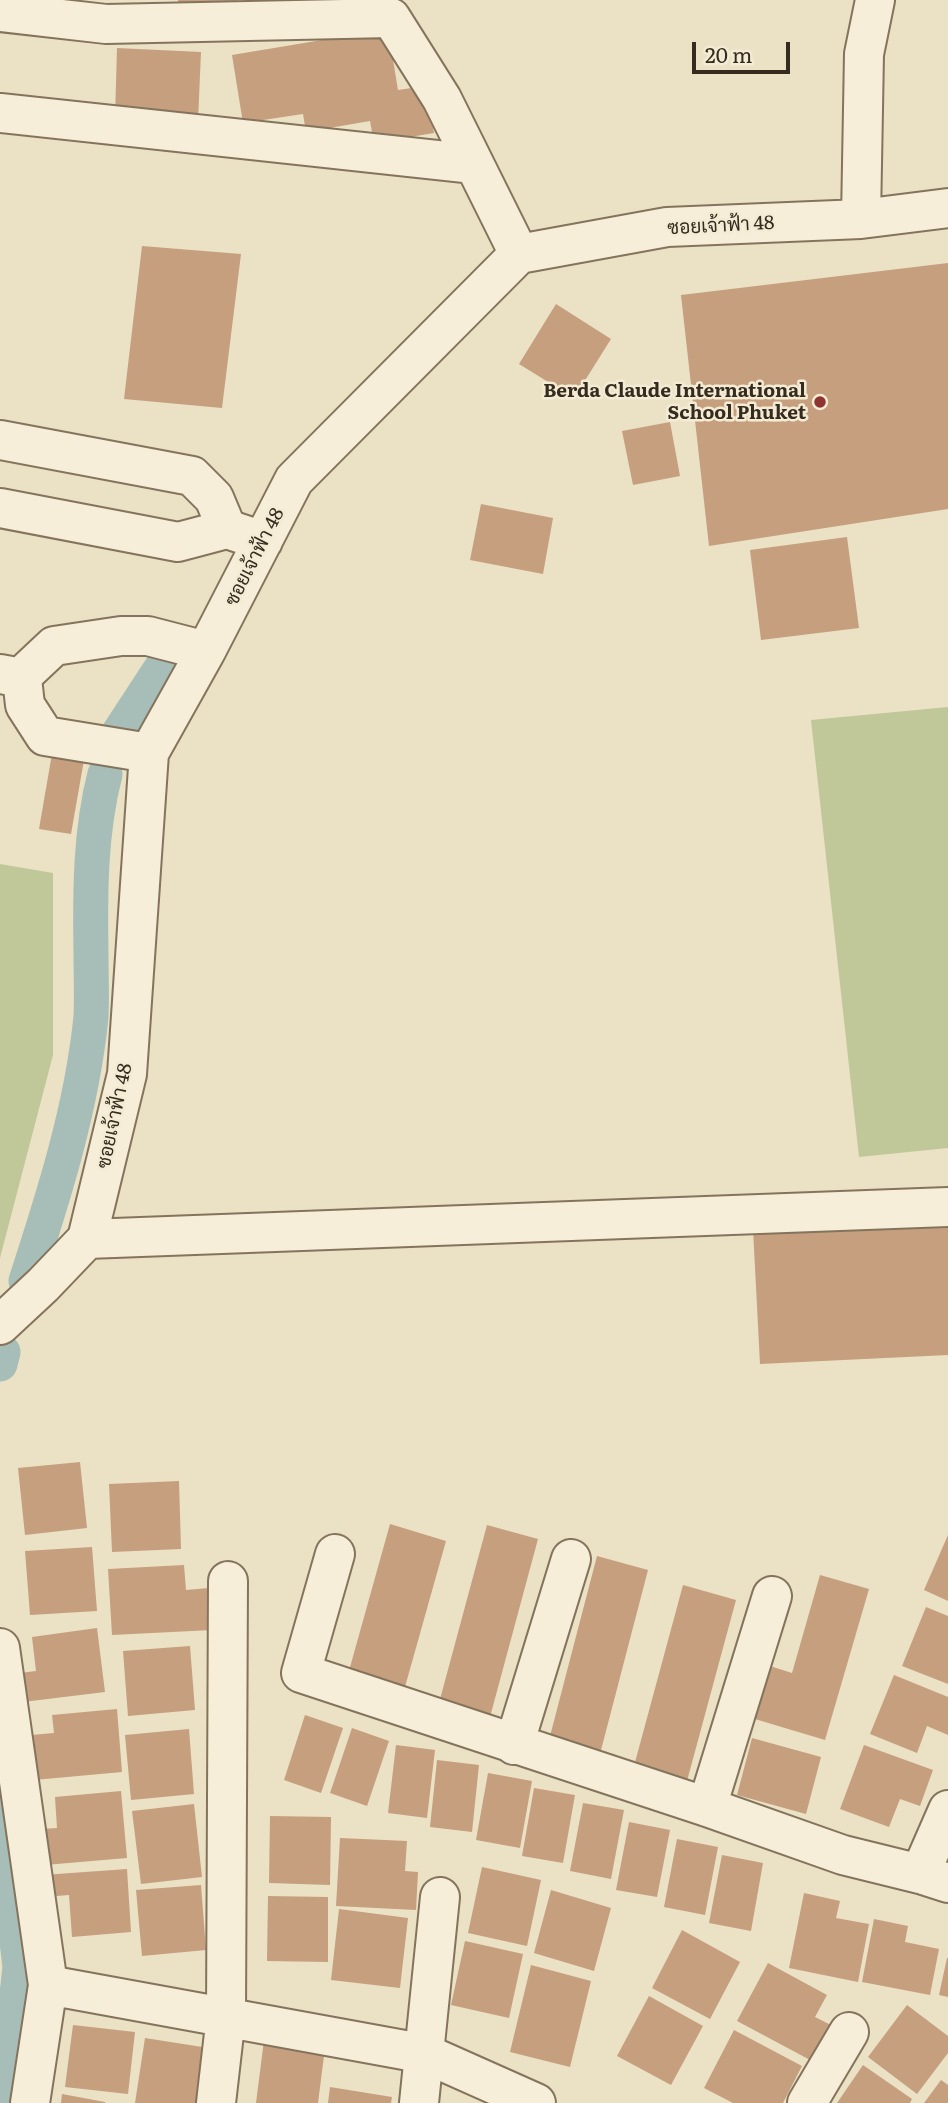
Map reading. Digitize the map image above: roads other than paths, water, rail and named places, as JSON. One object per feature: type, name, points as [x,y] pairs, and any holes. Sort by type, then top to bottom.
[{"type":"street","points":[[861,219],[864,54],[875,0]]},
{"type":"street","points":[[0,12],[391,18],[442,99],[519,254]]},
{"type":"street","points":[[0,113],[474,164]]},
{"type":"street","name":"ซอยเจ้าฟ้า 48","points":[[0,1325],[43,1285],[87,1238],[127,1074],[149,753],[206,651],[294,481],[519,254],[667,227],[861,219],[948,208]]},
{"type":"street","points":[[0,440],[192,476],[214,498],[227,528]]},
{"type":"street","points":[[0,508],[178,542],[227,528],[263,541]]},
{"type":"street","points":[[149,753],[45,736],[10,676],[54,646],[121,636],[148,636],[206,651]]},
{"type":"street","points":[[87,1238],[948,1207]]},
{"type":"street","points":[[335,1554],[301,1673],[708,1807],[844,1855],[934,1878],[948,1810]]},
{"type":"street","points":[[514,1745],[570,1559]]},
{"type":"street","points":[[216,2103],[226,2016],[228,1580]]},
{"type":"street","points":[[708,1807],[772,1596]]},
{"type":"street","points":[[0,1648],[48,1985],[30,2103]]},
{"type":"street","points":[[419,2103],[440,1897]]},
{"type":"street","points":[[48,1985],[426,2053],[536,2103]]},
{"type":"street","points":[[807,2103],[849,2032]]},
{"type":"waterway","points":[[116,737],[167,659]]},
{"type":"waterway","points":[[26,1281],[66,1150],[87,1051],[91,1017],[92,863],[96,818],[105,774]]},
{"type":"waterway","points":[[0,1364],[3,1352]]},
{"type":"waterway","points":[[0,1798],[20,1967],[15,2012],[13,2103]]},
{"type":"place","name":"Berda Claude International School Phuket","points":[[820,402]]}]
